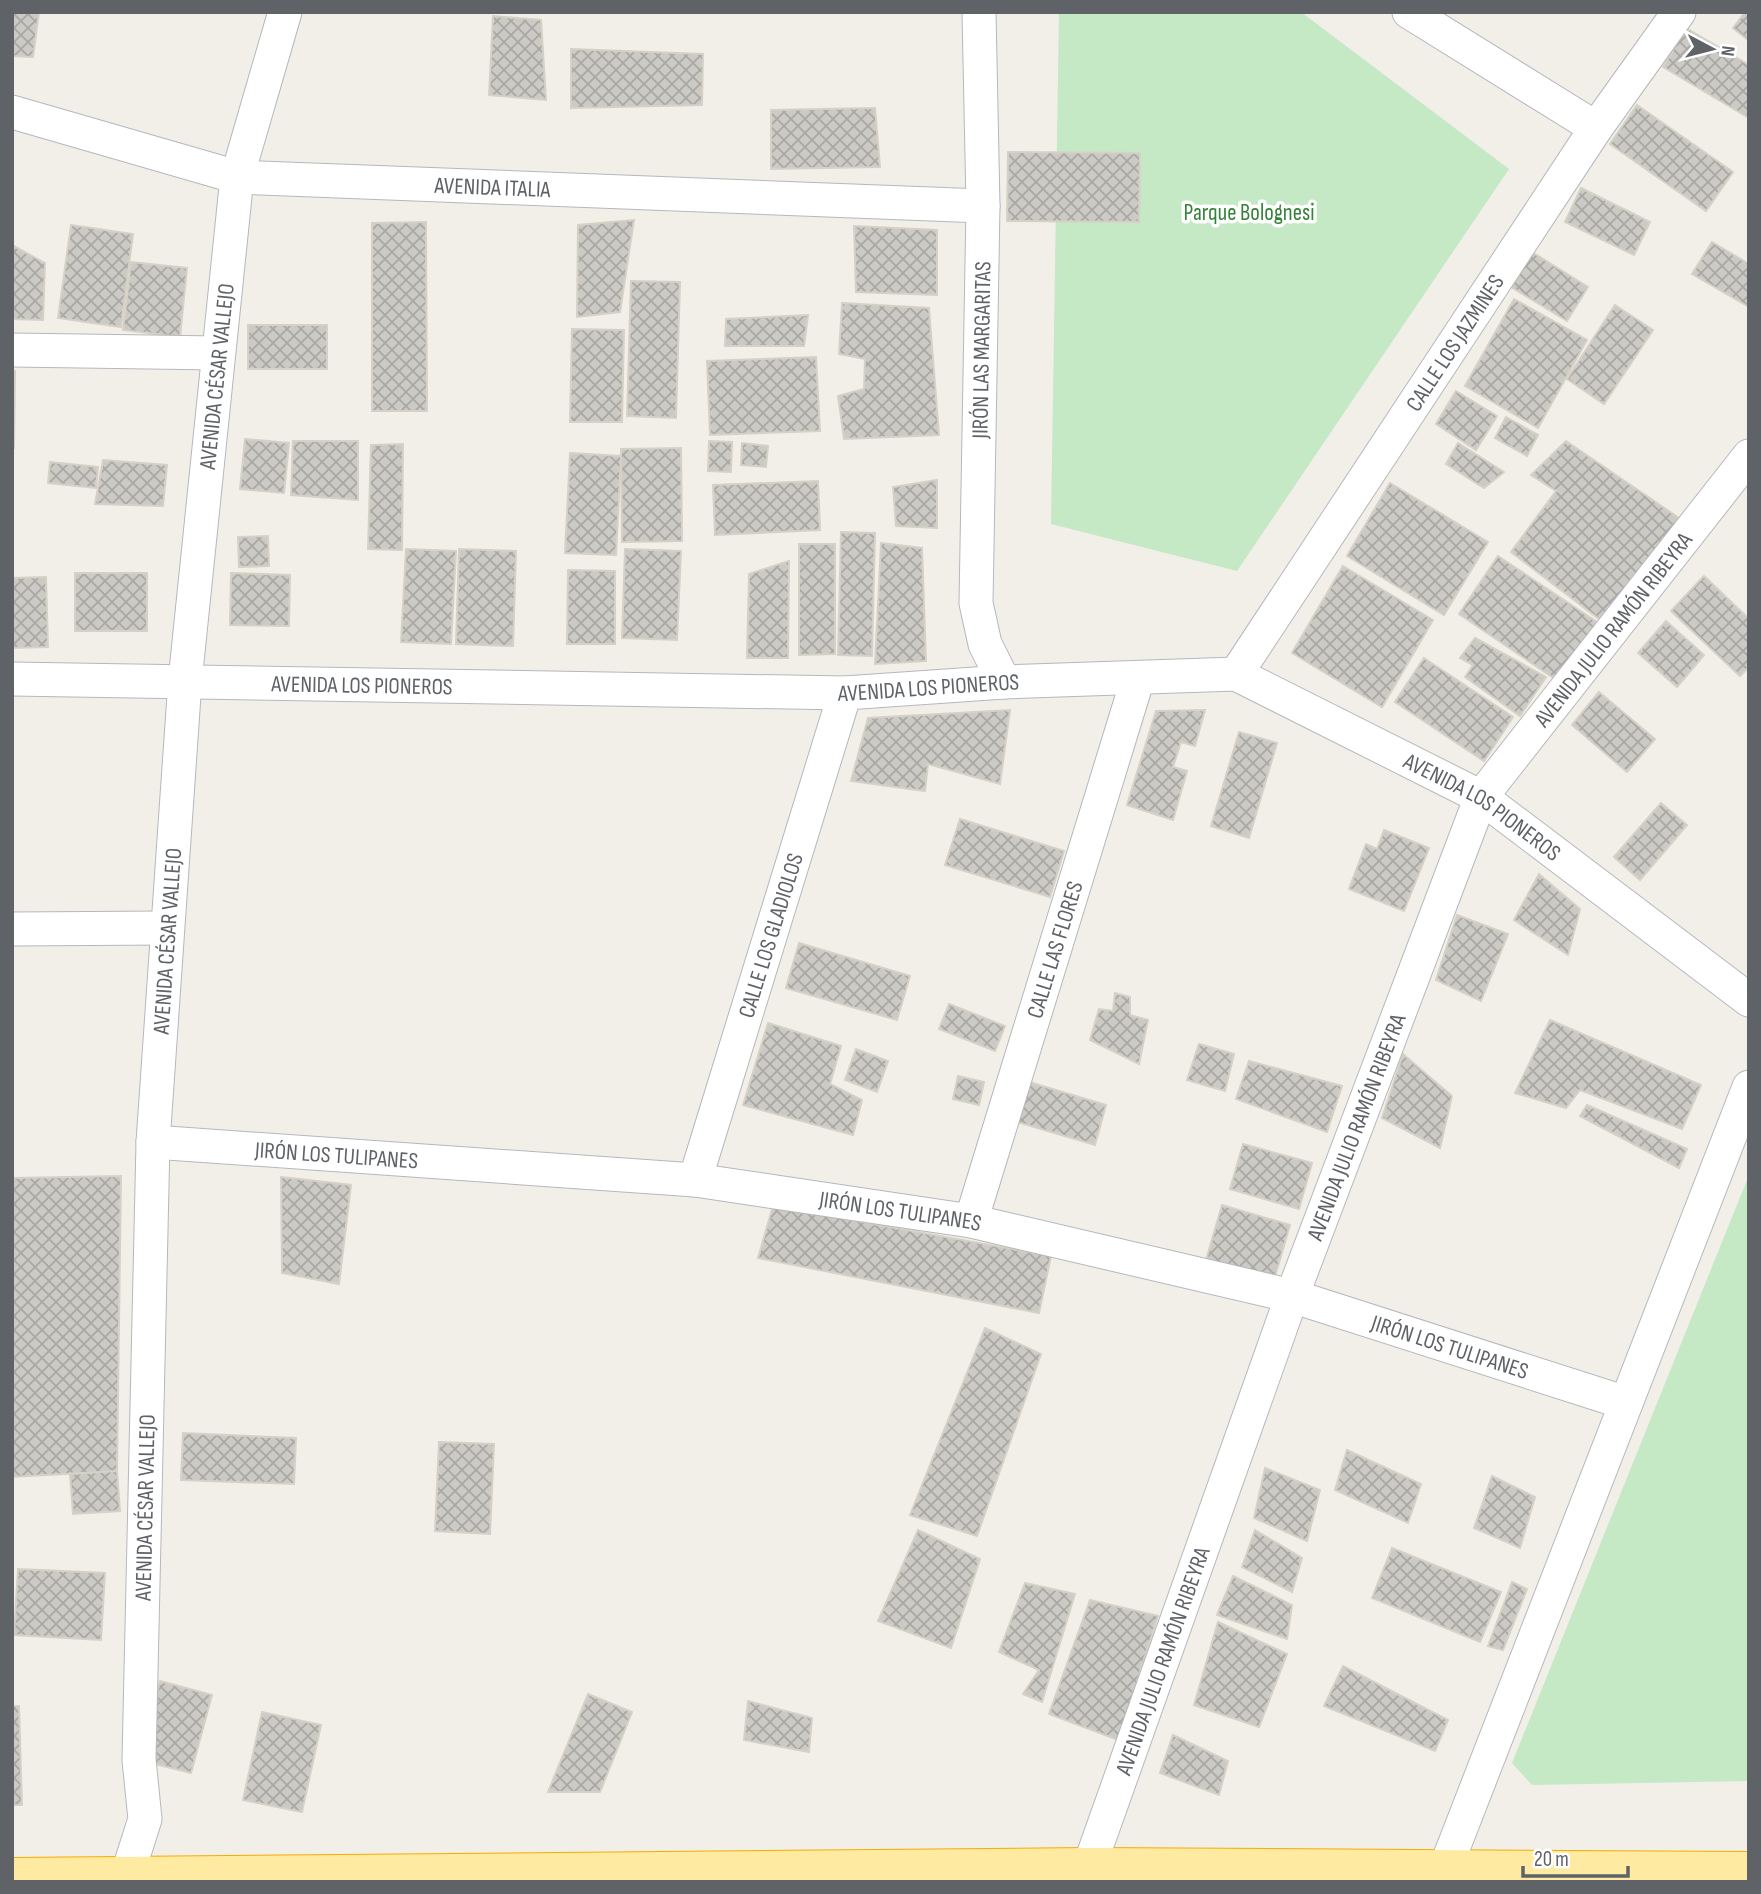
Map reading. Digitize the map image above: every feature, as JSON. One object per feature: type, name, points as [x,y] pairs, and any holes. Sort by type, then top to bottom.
[{"type":"highway","points":[[12,1877],[126,1879],[1088,1875],[1445,1869],[1749,1871]]},
{"type":"street","name":"AVENIDA CÉSAR VALLEJO","points":[[126,1879],[145,1819],[139,1760],[153,1142],[185,681],[237,177],[285,12]]},
{"type":"street","name":"JIRÓN LAS MARGARITAS","points":[[979,12],[983,206],[976,603],[985,644],[1004,682]]},
{"type":"street","points":[[1409,12],[1596,128]]},
{"type":"street","name":"CALLE LOS JAZMINES","points":[[1236,674],[1596,128],[1679,12]]},
{"type":"street","name":"AVENIDA ITALIA","points":[[12,112],[237,177],[983,206]]},
{"type":"street","points":[[12,350],[218,353]]},
{"type":"street","name":"AVENIDA JULIO RAMÓN RIBEYRA","points":[[1088,1875],[1292,1296],[1481,797],[1749,456]]},
{"type":"street","name":"AVENIDA LOS PIONEROS","points":[[12,679],[845,693],[1004,682],[1236,674],[1481,797],[1749,1000]]},
{"type":"street","name":"CALLE LAS FLORES","points":[[971,1221],[1138,678]]},
{"type":"street","name":"CALLE LOS GLADIOLOS","points":[[695,1180],[845,693]]},
{"type":"street","points":[[12,929],[166,928]]},
{"type":"street","points":[[1445,1869],[1749,1087]]},
{"type":"street","name":"JIRÓN LOS TULIPANES","points":[[153,1142],[695,1180],[971,1221],[1292,1296],[1626,1403]]},
{"type":"green space","name":"Parque Bolognesi","points":[[1059,12],[1301,12],[1509,169],[1237,571],[1051,524]]},
{"type":"green space","points":[[1749,1175],[1749,1781],[1532,1785],[1512,1763]]},
{"type":"building","points":[[12,12],[39,12],[33,57],[12,56]]},
{"type":"building","points":[[1745,12],[1749,12],[1749,41],[1733,28]]},
{"type":"building","points":[[493,16],[541,20],[546,100],[489,95]]},
{"type":"building","points":[[1686,28],[1749,65],[1749,118],[1663,67]]},
{"type":"building","points":[[571,49],[703,54],[702,105],[571,108]]},
{"type":"building","points":[[1637,105],[1733,172],[1706,211],[1610,144]]},
{"type":"building","points":[[875,108],[880,167],[771,169],[771,110]]},
{"type":"building","points":[[1008,152],[1140,153],[1139,222],[1007,221]]},
{"type":"building","points":[[1581,188],[1650,222],[1634,255],[1565,222]]},
{"type":"building","points":[[634,220],[620,312],[577,317],[578,225]]},
{"type":"building","points":[[426,222],[427,411],[372,411],[372,223]]},
{"type":"building","points":[[71,225],[133,234],[121,327],[58,318]]},
{"type":"building","points":[[854,226],[937,230],[937,295],[856,292]]},
{"type":"building","points":[[1712,242],[1749,264],[1749,307],[1692,274]]},
{"type":"building","points":[[12,245],[45,263],[43,320],[12,319]]},
{"type":"building","points":[[1532,252],[1588,287],[1567,321],[1511,287]]},
{"type":"building","points":[[131,262],[187,268],[180,337],[123,330]]},
{"type":"building","points":[[631,281],[680,282],[676,418],[627,416]]},
{"type":"building","points":[[1514,299],[1587,340],[1538,428],[1465,386]]},
{"type":"building","points":[[842,303],[929,308],[939,435],[844,439],[838,396],[864,389],[865,359],[839,354]]},
{"type":"building","points":[[1615,305],[1653,330],[1604,404],[1567,379]]},
{"type":"building","points":[[808,315],[804,346],[725,346],[726,319]]},
{"type":"building","points":[[248,325],[327,325],[327,369],[248,369]]},
{"type":"building","points":[[572,329],[624,330],[622,422],[570,422]]},
{"type":"building","points":[[816,357],[820,431],[710,435],[707,361]]},
{"type":"building","points":[[12,371],[15,371],[14,448],[12,448]]},
{"type":"building","points":[[1456,391],[1497,416],[1476,450],[1436,424]]},
{"type":"building","points":[[1506,417],[1538,435],[1527,456],[1495,438]]},
{"type":"building","points":[[245,439],[289,443],[284,493],[240,489]]},
{"type":"building","points":[[293,441],[358,441],[358,500],[291,495]]},
{"type":"building","points":[[709,441],[732,442],[731,472],[708,471]]},
{"type":"building","points":[[1566,441],[1682,520],[1603,622],[1511,552],[1556,491],[1531,475]]},
{"type":"building","points":[[742,443],[768,446],[766,467],[741,465]]},
{"type":"building","points":[[1458,443],[1504,472],[1484,488],[1446,464]]},
{"type":"building","points":[[403,444],[402,550],[368,549],[371,445]]},
{"type":"building","points":[[681,448],[682,541],[622,542],[621,449]]},
{"type":"building","points":[[570,453],[621,456],[616,555],[565,553]]},
{"type":"building","points":[[103,460],[167,465],[163,506],[95,504]]},
{"type":"building","points":[[50,462],[98,467],[96,488],[48,483]]},
{"type":"building","points":[[937,480],[937,528],[896,526],[893,487]]},
{"type":"building","points":[[818,481],[820,530],[715,535],[713,485]]},
{"type":"building","points":[[1390,483],[1488,542],[1444,615],[1347,556]]},
{"type":"building","points":[[841,532],[875,533],[872,656],[838,655]]},
{"type":"building","points":[[268,536],[269,566],[239,567],[238,537]]},
{"type":"building","points":[[881,543],[922,548],[926,661],[875,664]]},
{"type":"building","points":[[799,544],[835,544],[835,654],[799,655]]},
{"type":"building","points":[[406,549],[456,551],[451,644],[401,642]]},
{"type":"building","points":[[459,549],[516,551],[513,646],[456,644]]},
{"type":"building","points":[[625,549],[681,551],[677,640],[622,638]]},
{"type":"building","points":[[1498,556],[1597,622],[1558,681],[1459,614]]},
{"type":"building","points":[[789,561],[788,658],[747,658],[749,574]]},
{"type":"building","points":[[1343,566],[1433,620],[1382,707],[1292,653]]},
{"type":"building","points":[[568,570],[615,571],[615,644],[567,644]]},
{"type":"building","points":[[75,573],[147,573],[147,631],[75,631]]},
{"type":"building","points":[[231,573],[290,575],[289,626],[230,625]]},
{"type":"building","points":[[1704,576],[1749,619],[1749,667],[1740,676],[1671,611]]},
{"type":"building","points":[[46,577],[48,647],[12,648],[12,578]]},
{"type":"building","points":[[1666,621],[1704,655],[1677,687],[1638,653]]},
{"type":"building","points":[[1475,638],[1546,677],[1520,716],[1465,677],[1473,665],[1460,658]]},
{"type":"building","points":[[1424,658],[1513,717],[1484,761],[1395,702]]},
{"type":"building","points":[[1599,692],[1655,739],[1627,772],[1572,725]]},
{"type":"building","points":[[1010,710],[1000,784],[928,764],[925,791],[851,781],[868,718]]},
{"type":"building","points":[[1205,710],[1195,746],[1181,742],[1173,767],[1187,771],[1173,820],[1127,805],[1156,711]]},
{"type":"building","points":[[1239,732],[1277,743],[1249,838],[1211,826]]},
{"type":"building","points":[[1661,803],[1687,825],[1640,880],[1614,857]]},
{"type":"building","points":[[960,819],[1064,851],[1050,897],[945,865]]},
{"type":"building","points":[[1384,830],[1429,848],[1404,911],[1349,889],[1366,844],[1377,849]]},
{"type":"building","points":[[1539,874],[1580,909],[1568,955],[1514,920]]},
{"type":"building","points":[[1457,915],[1508,934],[1481,1001],[1436,980]]},
{"type":"building","points":[[799,943],[910,976],[897,1020],[786,988]]},
{"type":"building","points":[[1115,993],[1130,997],[1130,1015],[1148,1020],[1139,1064],[1090,1040],[1099,1009],[1113,1011]]},
{"type":"building","points":[[949,1004],[1005,1026],[995,1051],[939,1029]]},
{"type":"building","points":[[1550,1020],[1701,1085],[1682,1129],[1580,1090],[1566,1108],[1515,1093]]},
{"type":"building","points":[[768,1023],[841,1046],[830,1084],[862,1100],[853,1135],[743,1105]]},
{"type":"building","points":[[1199,1044],[1234,1054],[1225,1091],[1187,1080]]},
{"type":"building","points":[[856,1049],[888,1061],[877,1092],[845,1080]]},
{"type":"building","points":[[1403,1054],[1452,1096],[1440,1148],[1382,1118]]},
{"type":"building","points":[[1249,1061],[1342,1086],[1327,1132],[1236,1099]]},
{"type":"building","points":[[958,1076],[984,1082],[979,1105],[953,1099]]},
{"type":"building","points":[[1029,1082],[1106,1105],[1095,1145],[1017,1122]]},
{"type":"building","points":[[1587,1105],[1687,1149],[1679,1168],[1580,1116]]},
{"type":"building","points":[[1243,1144],[1312,1163],[1299,1209],[1230,1189]]},
{"type":"building","points":[[121,1176],[117,1471],[12,1477],[12,1178]]},
{"type":"building","points":[[281,1177],[351,1185],[339,1284],[282,1273]]},
{"type":"building","points":[[1222,1205],[1290,1225],[1274,1280],[1206,1260]]},
{"type":"building","points":[[773,1206],[1051,1256],[1039,1313],[758,1258]]},
{"type":"building","points":[[985,1328],[1041,1354],[977,1536],[910,1515]]},
{"type":"building","points":[[183,1433],[296,1438],[294,1484],[181,1480]]},
{"type":"building","points":[[439,1442],[494,1444],[490,1534],[435,1531]]},
{"type":"building","points":[[1347,1450],[1421,1484],[1408,1523],[1335,1490]]},
{"type":"building","points":[[1265,1468],[1320,1490],[1307,1541],[1254,1518]]},
{"type":"building","points":[[117,1471],[120,1511],[73,1514],[70,1474]]},
{"type":"building","points":[[1492,1476],[1535,1497],[1520,1548],[1474,1528]]},
{"type":"building","points":[[918,1530],[980,1559],[951,1648],[878,1621]]},
{"type":"building","points":[[1255,1530],[1302,1558],[1292,1592],[1242,1567]]},
{"type":"building","points":[[1392,1548],[1501,1592],[1480,1642],[1372,1598]]},
{"type":"building","points":[[18,1569],[105,1573],[101,1640],[14,1635]]},
{"type":"building","points":[[1233,1576],[1292,1605],[1287,1639],[1217,1615]]},
{"type":"building","points":[[1512,1582],[1527,1589],[1503,1650],[1488,1646]]},
{"type":"building","points":[[1025,1583],[1075,1594],[1042,1702],[1023,1694],[1039,1670],[999,1652]]},
{"type":"building","points":[[1090,1600],[1158,1616],[1118,1740],[1049,1714]]},
{"type":"building","points":[[1218,1622],[1287,1654],[1259,1727],[1194,1705]]},
{"type":"building","points":[[1343,1666],[1448,1720],[1435,1751],[1324,1706]]},
{"type":"building","points":[[160,1681],[212,1695],[191,1773],[139,1760]]},
{"type":"building","points":[[588,1694],[632,1712],[600,1792],[548,1792]]},
{"type":"building","points":[[748,1701],[812,1718],[809,1752],[744,1740]]},
{"type":"building","points":[[12,1706],[19,1706],[22,1805],[12,1805]]},
{"type":"building","points":[[262,1712],[321,1725],[302,1812],[243,1800]]},
{"type":"building","points":[[1173,1735],[1228,1761],[1219,1795],[1160,1773]]}]
